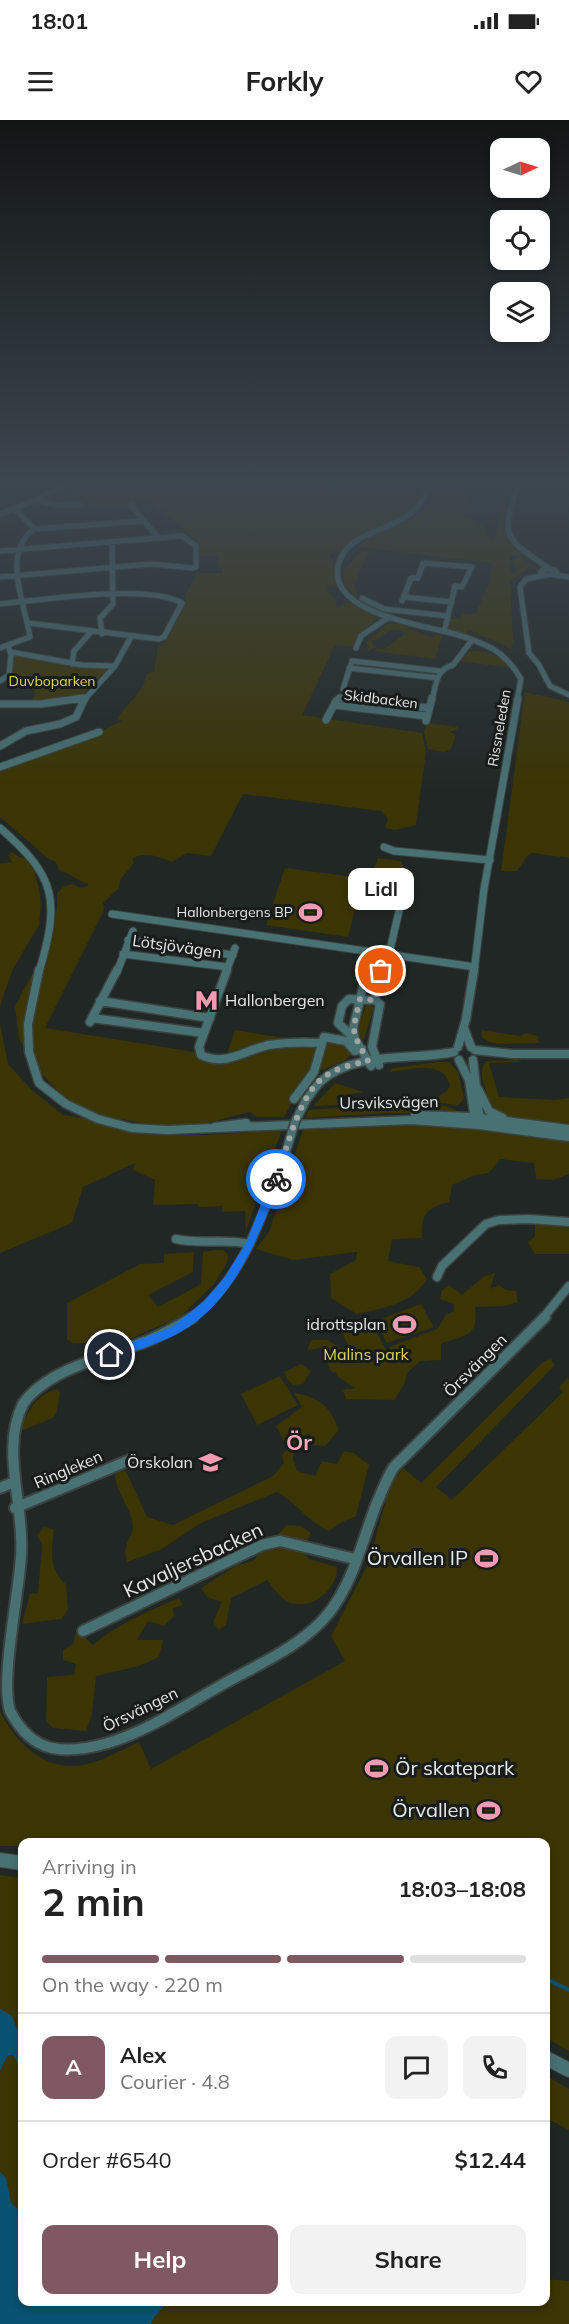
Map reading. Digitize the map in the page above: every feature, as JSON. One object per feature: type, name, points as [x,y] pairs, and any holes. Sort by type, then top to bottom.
[{"type":"street","points":[[10,649],[30,637],[19,589]]},
{"type":"street","points":[[102,634],[100,618],[112,604],[113,589]]},
{"type":"street","name":"Rissneleden","points":[[342,589],[345,594],[370,610],[488,646],[510,660],[517,668],[521,679],[490,860],[475,967],[457,1054]]},
{"type":"street","points":[[407,589],[404,596],[452,599]]},
{"type":"street","points":[[445,628],[454,589]]},
{"type":"street","points":[[520,589],[528,650],[549,686],[569,695]]},
{"type":"street","points":[[0,604],[141,593],[177,598],[182,603],[164,638],[102,634],[28,623]]},
{"type":"street","points":[[362,597],[384,609],[448,616]]},
{"type":"street","points":[[356,648],[361,636],[389,617]]},
{"type":"street","points":[[72,664],[74,651],[91,632]]},
{"type":"street","points":[[0,746],[26,731],[73,719],[78,715],[85,698],[115,666],[131,637]]},
{"type":"street","points":[[428,708],[439,674],[444,666],[453,665],[472,640]]},
{"type":"street","points":[[0,648],[72,664],[115,666]]},
{"type":"street","points":[[0,681],[9,675],[10,649]]},
{"type":"street","name":"Skidbacken","points":[[326,720],[340,694],[351,662],[439,674]]},
{"type":"street","name":"Skidbacken","points":[[334,705],[426,718],[428,708],[340,694]]},
{"type":"street","points":[[0,704],[31,704],[85,698]]},
{"type":"street","points":[[0,767],[99,732]]},
{"type":"street","points":[[0,828],[32,858],[43,874],[47,889],[47,908],[44,927],[39,936]]},
{"type":"street","points":[[384,847],[394,851],[490,860]]},
{"type":"street","points":[[389,954],[403,894]]},
{"type":"street","name":"Lötsjövägen","points":[[112,914],[475,967]]},
{"type":"street","name":"Lötsjövägen","points":[[128,940],[234,951],[204,1033],[91,1020],[119,967],[128,940],[133,931]]},
{"type":"street","name":"Lötsjövägen","points":[[123,954],[228,968]]},
{"type":"street","points":[[355,1039],[352,1029],[368,967],[370,964],[377,963],[381,968],[375,1000]]},
{"type":"street","points":[[349,999],[375,1000],[380,1004],[373,1036],[374,1063],[355,1039],[338,1023],[342,1006],[349,999]]},
{"type":"street","points":[[100,1002],[210,1018]]},
{"type":"street","points":[[464,1028],[473,1054],[472,1067],[478,1089],[478,1120]]},
{"type":"street","points":[[204,1033],[199,1047],[201,1054],[219,1062],[230,1061],[260,1047],[285,1042],[322,1043]]},
{"type":"street","points":[[294,1099],[314,1072],[324,1037],[346,1041],[355,1051],[362,1050]]},
{"type":"street","points":[[457,1054],[473,1054]]},
{"type":"street","points":[[457,1054],[569,1054]]},
{"type":"street","points":[[457,1054],[465,1067],[478,1120]]},
{"type":"street","name":"Örsvängen","points":[[457,1054],[374,1063],[329,1081],[306,1100],[295,1122],[284,1158],[250,1244],[227,1281],[194,1317],[175,1330],[58,1377],[24,1401],[12,1423],[6,1447],[22,1547],[22,1560],[7,1633],[3,1686],[10,1711],[23,1732],[40,1744],[60,1749],[92,1748],[145,1728],[317,1626],[343,1591],[389,1474],[525,1338],[565,1295],[569,1286]]},
{"type":"street","name":"Ursviksvägen","points":[[20,1060],[40,1084],[57,1098],[90,1116],[132,1128],[165,1131],[225,1130],[390,1120],[478,1120],[569,1129]]},
{"type":"street","points":[[478,1089],[489,1111],[496,1115],[544,1125]]},
{"type":"street","name":"Ursviksvägen","points":[[478,1120],[569,1137]]},
{"type":"street","points":[[437,1276],[442,1266],[486,1224],[499,1220],[529,1219],[569,1222]]},
{"type":"street","points":[[176,1239],[190,1244],[237,1241],[250,1244]]},
{"type":"street","name":"Ringleken","points":[[15,1508],[132,1459]]},
{"type":"street","points":[[0,1488],[12,1483]]},
{"type":"street","name":"Kavaljersbacken","points":[[83,1631],[262,1545],[280,1541],[355,1559]]},
{"type":"street","points":[[0,1860],[18,1862]]},
{"type":"street","points":[[550,2060],[569,2070]]},
{"type":"green space","points":[[189,589],[326,589],[335,599],[337,607],[349,602],[377,618],[358,636],[354,647],[335,645],[302,715],[422,733],[426,752],[416,825],[395,830],[385,828],[388,819],[381,811],[243,794],[211,856],[187,853],[172,862],[147,855],[132,859],[134,863],[120,880],[119,888],[103,903],[104,910],[45,1028],[226,1057],[235,1030],[320,1044],[308,1073],[284,1117],[257,1117],[249,1112],[208,1123],[177,1126],[152,1125],[79,1108],[62,1095],[38,1070],[19,1039],[15,1006],[51,939],[57,908],[57,893],[63,887],[72,884],[82,888],[88,884],[60,871],[55,861],[50,860],[0,817],[0,768],[84,739],[122,721],[117,719],[142,688],[147,673],[154,672],[158,645],[164,645],[186,604]]},
{"type":"green space","points":[[348,589],[355,589],[358,596],[355,598]]},
{"type":"green space","points":[[487,589],[510,589],[513,641],[511,650],[468,630],[467,633],[478,639],[447,630],[450,619],[460,619],[463,614],[475,614]]},
{"type":"green space","points":[[398,623],[432,638],[437,634],[442,635],[435,659],[374,651],[378,648],[384,649],[405,634],[397,630],[389,631],[371,641],[375,647],[368,651],[369,646],[366,642],[387,624]]},
{"type":"green space","points":[[470,651],[493,655],[512,668],[460,661]]},
{"type":"green space","name":"Duvboparken","points":[[15,655],[46,657],[56,663],[71,666],[108,668],[81,697],[33,703],[35,690],[9,679]]},
{"type":"green space","points":[[525,692],[569,702],[569,858],[532,853],[527,856],[517,871],[501,871]]},
{"type":"green space","points":[[427,723],[458,727],[450,732],[456,735],[451,749],[444,752],[428,749],[424,732]]},
{"type":"green space","points":[[12,852],[25,858],[34,869],[41,904],[39,925],[13,969],[0,1006],[0,863],[12,862],[8,855]]},
{"type":"green space","points":[[378,858],[401,861],[405,869],[413,873],[409,879],[384,877],[381,882],[372,887],[372,897],[364,896]]},
{"type":"green space","points":[[285,868],[363,878],[348,937],[266,925]]},
{"type":"green space","points":[[367,1003],[374,1007],[364,1039],[361,1039],[357,1030]]},
{"type":"green space","points":[[0,1023],[8,1064],[32,1090],[63,1115],[128,1131],[156,1135],[205,1135],[282,1130],[246,1230],[245,1211],[222,1212],[222,1206],[200,1207],[197,1204],[153,1205],[155,1180],[133,1170],[135,1163],[83,1187],[72,1223],[0,1253]]},
{"type":"green space","points":[[481,1030],[520,1036],[526,1033],[538,1036],[539,1043],[498,1044],[489,1042],[482,1038]]},
{"type":"green space","points":[[324,1044],[349,1046],[351,1054],[346,1060],[322,1070],[318,1069]]},
{"type":"green space","points":[[518,1060],[522,1062],[489,1063],[499,1097],[555,1100],[569,1098],[569,1123],[509,1116],[492,1107],[482,1077],[486,1061]]},
{"type":"green space","points":[[449,1062],[458,1072],[464,1098],[458,1106],[444,1103],[380,1101],[439,1096],[447,1091],[450,1086],[447,1078],[434,1069],[416,1068],[389,1072],[392,1068]]},
{"type":"green space","points":[[335,1083],[364,1092],[336,1096],[339,1105],[313,1106]]},
{"type":"green space","points":[[380,1105],[446,1106],[456,1110],[457,1113],[389,1113],[305,1118],[309,1110]]},
{"type":"green space","points":[[387,1123],[446,1125],[569,1139],[569,1174],[553,1180],[536,1179],[534,1163],[500,1159],[489,1173],[475,1175],[452,1185],[449,1202],[435,1207],[426,1214],[422,1238],[392,1239],[388,1261],[419,1267],[427,1279],[413,1294],[396,1304],[357,1314],[331,1298],[330,1274],[356,1260],[357,1252],[293,1260],[256,1249],[269,1232],[304,1127]]},
{"type":"green space","points":[[565,1223],[569,1226],[569,1254],[535,1254],[528,1243],[535,1236],[535,1224]]},
{"type":"green space","points":[[223,1250],[228,1254],[227,1263],[214,1284],[180,1317],[120,1343],[73,1343],[67,1339],[67,1303],[140,1264],[164,1263],[164,1254],[194,1252],[193,1272],[148,1295],[158,1307],[201,1284],[203,1252]]},
{"type":"green space","name":"Malins park","points":[[495,1273],[490,1289],[499,1285],[506,1290],[516,1291],[518,1302],[505,1306],[475,1307],[476,1317],[473,1329],[464,1336],[441,1343],[441,1360],[420,1361],[407,1373],[405,1383],[394,1400],[346,1399],[343,1390],[355,1388],[337,1376],[336,1372],[332,1373],[324,1356],[331,1353],[320,1348],[307,1350],[311,1340],[327,1340],[343,1349],[349,1347],[340,1329],[369,1319],[394,1364],[396,1362],[389,1347],[437,1329],[446,1315],[454,1311],[454,1304],[440,1299],[442,1290],[449,1285],[462,1295],[483,1277]]},
{"type":"green space","name":"idrottsplan","points":[[421,1304],[434,1327],[387,1343],[375,1321]]},
{"type":"green space","points":[[551,1359],[555,1365],[436,1487],[452,1500],[563,1392],[559,1388],[567,1378],[569,1380],[569,2051],[550,2040],[550,1838],[18,1838],[18,1846],[0,1846],[0,1711],[20,1741],[49,1762],[74,1766],[91,1763],[139,1742],[151,1769],[345,1661],[331,1636],[369,1562],[390,1485],[403,1468],[421,1483],[544,1361]]},
{"type":"green space","points":[[301,1364],[311,1371],[303,1384],[293,1385],[284,1372]]},
{"type":"green space","points":[[280,1376],[298,1405],[257,1425],[241,1394]]},
{"type":"green space","points":[[58,1389],[60,1392],[57,1412],[53,1418],[23,1430],[21,1426],[35,1402],[45,1394]]},
{"type":"green space","points":[[294,1393],[310,1397],[322,1404],[332,1415],[339,1430],[325,1446],[313,1445],[310,1434],[295,1437],[293,1459],[297,1471],[315,1476],[322,1461],[337,1464],[344,1451],[354,1453],[369,1465],[356,1516],[329,1531],[315,1523],[277,1492],[201,1523],[162,1549],[127,1562],[125,1550],[133,1526],[115,1472],[126,1471],[147,1517],[173,1525],[273,1476],[284,1463],[282,1455],[288,1449],[276,1426],[302,1407]]},
{"type":"green space","points":[[287,1525],[301,1526],[311,1533],[302,1551],[309,1559],[337,1567],[333,1584],[313,1602],[296,1604],[281,1597],[267,1580],[231,1598],[226,1625],[219,1630],[213,1622],[222,1602],[207,1597],[201,1588],[237,1565],[253,1561],[262,1549],[279,1548],[279,1533]]},
{"type":"green space","points":[[44,1527],[54,1529],[52,1559],[56,1572],[66,1584],[68,1610],[61,1619],[22,1624],[30,1594],[38,1593],[42,1545],[37,1535]]},
{"type":"green space","points":[[179,1598],[183,1605],[173,1608],[174,1616],[164,1626],[148,1621],[137,1640],[163,1640],[159,1657],[139,1666],[96,1676],[92,1715],[86,1731],[53,1728],[46,1721],[47,1677],[74,1675],[76,1664],[63,1660],[63,1650],[73,1644],[77,1629],[93,1645],[123,1624]]},
{"type":"green space","points":[[0,1875],[18,1877],[18,2306],[550,2306],[550,2279],[569,2281],[569,2324],[0,2324]]},
{"type":"green space","points":[[550,2078],[569,2089],[569,2130],[550,2120]]},
{"type":"water","points":[[0,2009],[12,2016],[18,2032],[18,2063],[13,2055],[8,2055],[0,2070]]},
{"type":"water","points":[[0,2172],[6,2178],[11,2203],[18,2209],[18,2306],[164,2306],[151,2324],[0,2324]]},
{"type":"waterway","points":[[550,1981],[569,1990]]},
{"type":"way so far","points":[[276,1179],[295,1122],[314,1088],[324,1077],[338,1070],[368,1061],[352,1029],[360,999],[375,1000],[381,971]]},
{"type":"place","name":"Hallonbergens BP","points":[[311,912]]},
{"type":"place","name":"Lidl","points":[[381,971]]},
{"type":"place","name":"Hallonbergen","points":[[207,1000]]},
{"type":"place","name":"idrottsplan","points":[[404,1324]]},
{"type":"place","name":"Örskolan","points":[[211,1462]]},
{"type":"place","name":"Örvallen IP","points":[[486,1558]]},
{"type":"place","name":"Ör skatepark","points":[[377,1768]]},
{"type":"place","name":"Örvallen","points":[[488,1810]]},
{"type":"district","name":"Ör","points":[[299,1442]]},
{"type":"route","points":[[110,1355],[175,1330],[208,1304],[227,1281],[250,1244],[276,1179]]}]
